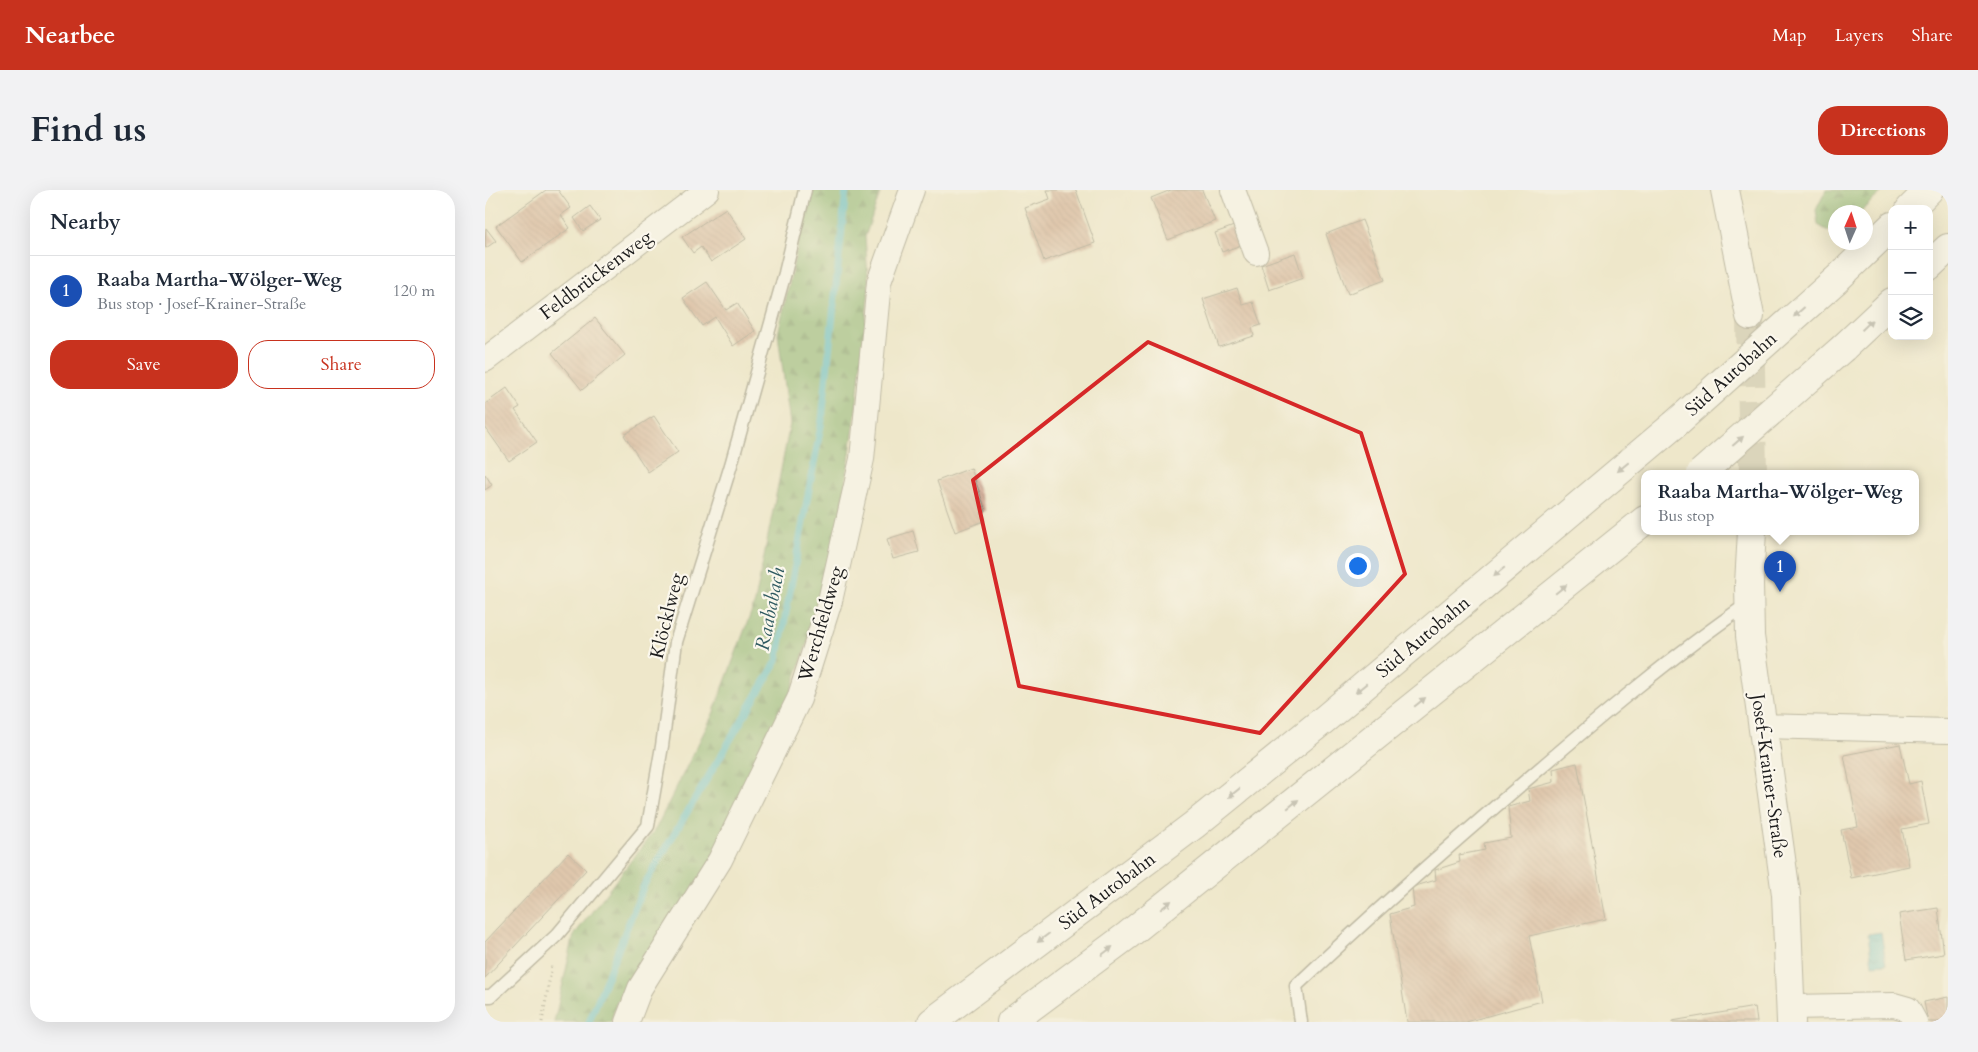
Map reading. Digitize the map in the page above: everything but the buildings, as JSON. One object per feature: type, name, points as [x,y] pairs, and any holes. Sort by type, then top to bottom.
[{"type":"main road","points":[[1913,205],[1929,190]]},
{"type":"main road","points":[[1725,192],[1750,316]]},
{"type":"main road","name":"Süd Autobahn","points":[[932,1022],[1194,825],[1326,718],[1674,425],[1836,280],[1888,230]]},
{"type":"main road","points":[[1933,262],[1948,248]]},
{"type":"main road","points":[[1704,470],[1888,306]]},
{"type":"main road","points":[[1011,1022],[1128,935],[1641,523]]},
{"type":"main road","name":"Josef-Krainer-Straße","points":[[1752,535],[1749,603],[1750,636],[1786,894],[1792,1015]]},
{"type":"street","name":"Feldbrückenweg","points":[[485,360],[707,190]]},
{"type":"street","name":"Werchfeldweg","points":[[627,1022],[640,988],[720,860],[799,699],[830,601],[862,459],[879,282],[912,190]]},
{"type":"street","points":[[1233,190],[1256,253]]},
{"type":"street","points":[[1762,726],[1948,731]]},
{"type":"street","points":[[1792,1015],[1894,1005],[1908,1009],[1915,1022]]},
{"type":"lane","name":"Klöcklweg","points":[[485,996],[491,996],[557,935],[648,826],[663,746],[676,642],[749,401],[785,273],[805,190]]},
{"type":"lane","points":[[1301,1022],[1295,986],[1405,883],[1589,726],[1694,642],[1749,603]]},
{"type":"path","points":[[542,1022],[557,935]]},
{"type":"highlighted area","points":[[1148,342],[1361,433],[1405,574],[1260,733],[1019,686],[973,480]]},
{"type":"green space","points":[[810,190],[881,190],[865,237],[869,289],[855,419],[842,509],[822,598],[790,695],[709,866],[616,1004],[611,1022],[554,1022],[574,935],[656,828],[713,714],[755,602],[790,424],[778,334]]},
{"type":"green space","points":[[1826,190],[1884,190],[1868,205],[1828,205],[1828,231],[1818,225],[1816,210]]},
{"type":"water","points":[[1881,932],[1886,964],[1872,965],[1868,934]]},
{"type":"waterway","name":"Raababach","points":[[589,1022],[644,885],[777,661],[822,420],[846,190]]},
{"type":"tunnel","points":[[1750,316],[1753,470]]},
{"type":"place","name":"Raaba Martha-Wölger-Weg","points":[[1780,592]]}]
